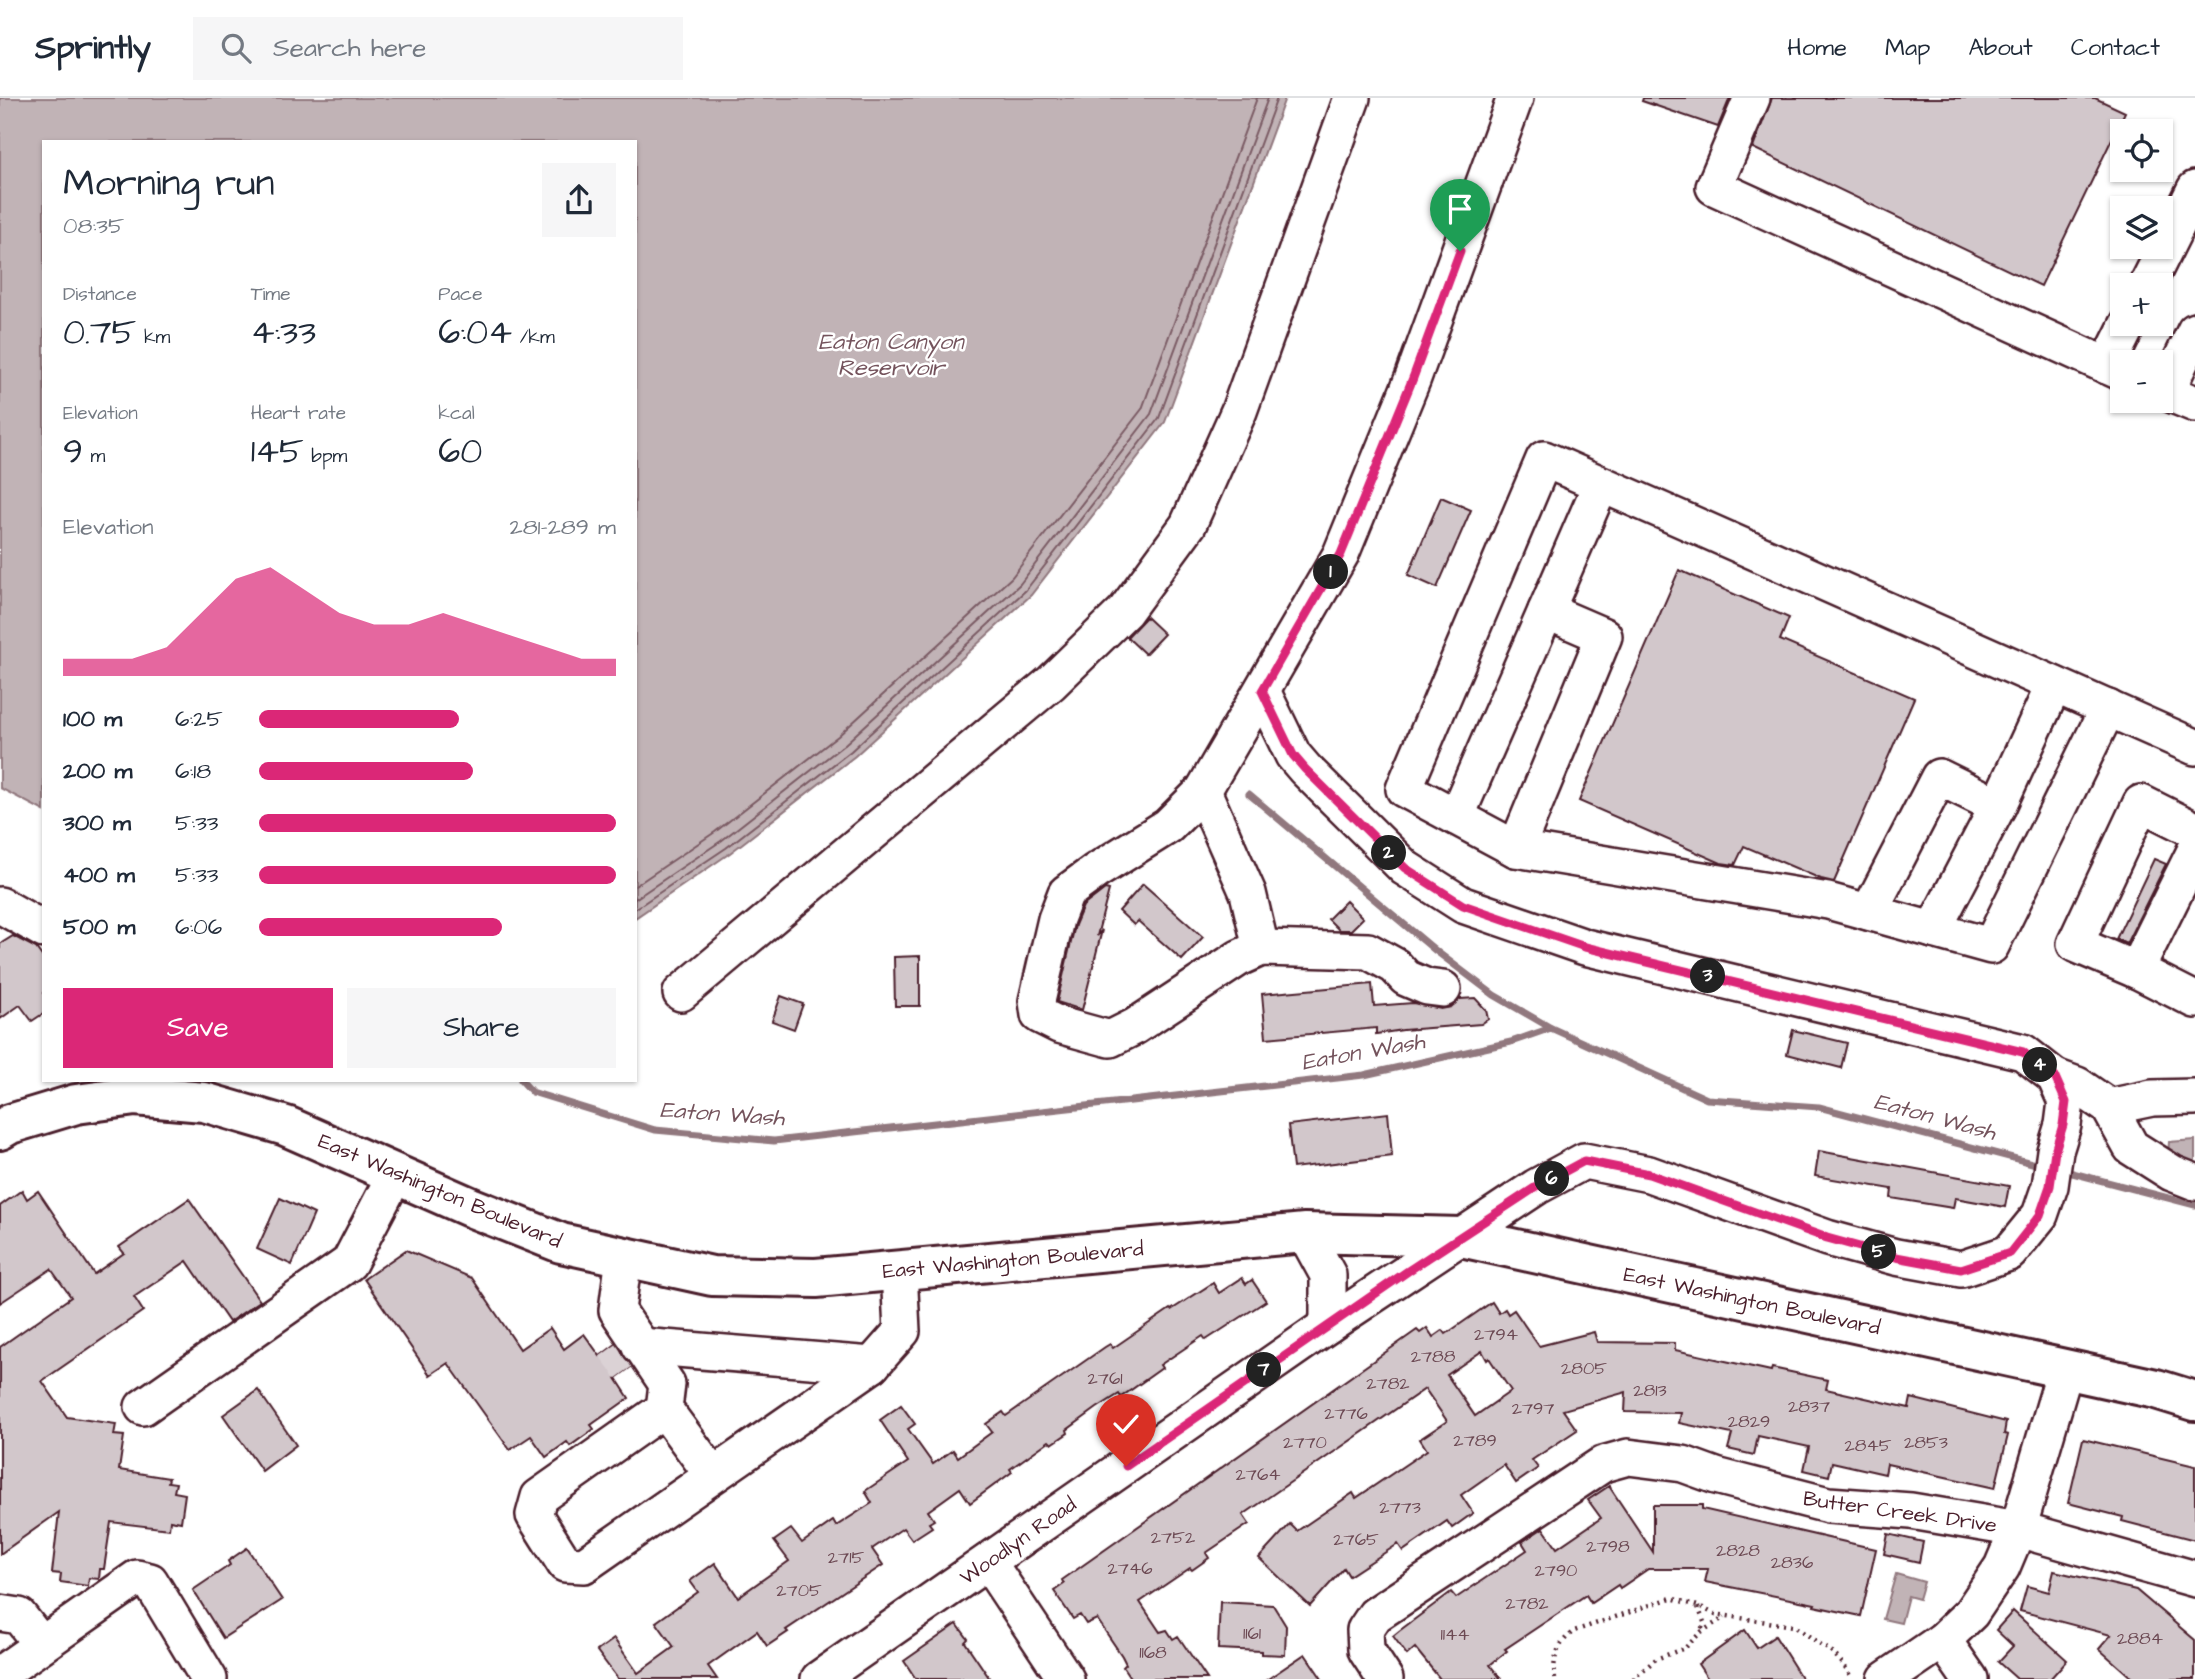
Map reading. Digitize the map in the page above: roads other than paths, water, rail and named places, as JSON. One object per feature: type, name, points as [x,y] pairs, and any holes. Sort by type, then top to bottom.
[{"type":"main road","name":"East Washington Boulevard","points":[[0,1130],[10,1124],[112,1090],[135,1097],[204,1102],[286,1126],[561,1244],[712,1276],[816,1278],[1305,1234],[1461,1237],[2156,1389],[2195,1402]]},
{"type":"street","points":[[681,993],[1051,683],[1125,611],[1188,525],[1234,423],[1352,98]]},
{"type":"street","points":[[1443,989],[1427,987],[1406,978],[1395,966],[1368,951],[1261,948],[1239,958],[1134,1027],[1110,1039],[1059,1025],[1039,1015],[1037,1001],[1056,919],[1066,893],[1168,826],[1203,791],[1341,554],[1413,378],[1515,98]]},
{"type":"street","points":[[1752,98],[1714,187],[2110,368]]},
{"type":"street","points":[[2153,273],[2195,189]]},
{"type":"street","points":[[2174,395],[2195,331]]},
{"type":"street","points":[[2108,708],[1991,946],[1828,901],[1516,849],[1404,789],[1545,459],[2054,685],[2108,708],[2195,747]]},
{"type":"street","points":[[1456,817],[1601,484]]},
{"type":"street","points":[[1516,849],[1604,636],[1546,611]]},
{"type":"street","points":[[1933,930],[1998,806],[2054,685]]},
{"type":"street","points":[[1262,691],[1293,755],[1305,769],[1405,868],[1463,905],[1585,947],[2023,1052],[2055,1077],[2077,1085],[2109,1107],[2131,1147],[2172,1174],[2195,1182]]},
{"type":"street","points":[[1869,912],[1939,777],[1998,806]]},
{"type":"street","points":[[1203,791],[1248,893],[1261,948]]},
{"type":"street","points":[[2195,830],[2141,803],[2075,944],[2136,970],[2195,1000]]},
{"type":"street","points":[[2136,970],[2195,851]]},
{"type":"street","points":[[0,905],[42,929]]},
{"type":"street","name":"Woodlyn Road","points":[[819,1679],[1328,1325],[1536,1187],[1584,1161],[1649,1174],[1839,1241],[1896,1257],[1961,1269],[2010,1253],[2040,1215],[2050,1186],[2066,1102],[2055,1077]]},
{"type":"street","points":[[2109,1107],[2151,1098],[2195,1097]]},
{"type":"street","points":[[143,1407],[348,1263],[395,1174]]},
{"type":"street","points":[[1305,1234],[1328,1275],[1328,1325]]},
{"type":"street","points":[[624,1257],[617,1310],[628,1353],[665,1396],[712,1474]]},
{"type":"street","points":[[665,1396],[539,1497],[534,1515],[565,1564],[584,1565],[712,1474],[872,1366],[902,1331],[899,1270]]},
{"type":"street","points":[[628,1353],[872,1366]]},
{"type":"street","points":[[1886,1679],[1943,1640],[1971,1613],[2002,1567],[2018,1530],[2065,1370]]},
{"type":"street","name":"Butter Creek Drive","points":[[1385,1679],[1366,1650],[1364,1630],[1375,1615],[1603,1464],[1629,1457],[1683,1464],[1716,1476],[1828,1505],[1912,1511],[2018,1530],[2195,1579]]},
{"type":"street","points":[[988,1562],[1066,1679]]},
{"type":"street","points":[[0,1674],[137,1578],[150,1581],[197,1675]]},
{"type":"street","points":[[0,1613],[19,1616],[41,1644]]},
{"type":"street","points":[[1943,1640],[1970,1679]]},
{"type":"water","name":"Eaton Canyon Reservoir","points":[[0,98],[1285,98],[1165,422],[1031,595],[855,756],[730,853],[637,917],[637,140],[42,140],[42,810],[0,788]]},
{"type":"water","points":[[2195,1140],[2195,1164],[2168,1155],[2169,1142]]},
{"type":"water","points":[[1896,1574],[1924,1582],[1919,1599],[1908,1596],[1901,1623],[1883,1619]]},
{"type":"waterway","points":[[1249,794],[1436,951],[1494,995],[1551,1028]]},
{"type":"waterway","name":"Eaton Wash","points":[[523,1082],[532,1092],[655,1130],[774,1141],[1364,1075],[1511,1042],[1551,1028],[1707,1099],[1819,1107],[2043,1166]]},
{"type":"waterway","name":"Eaton Wash","points":[[2061,1170],[2195,1205]]},
{"type":"tunnel","points":[[614,1346],[630,1368]]}]
